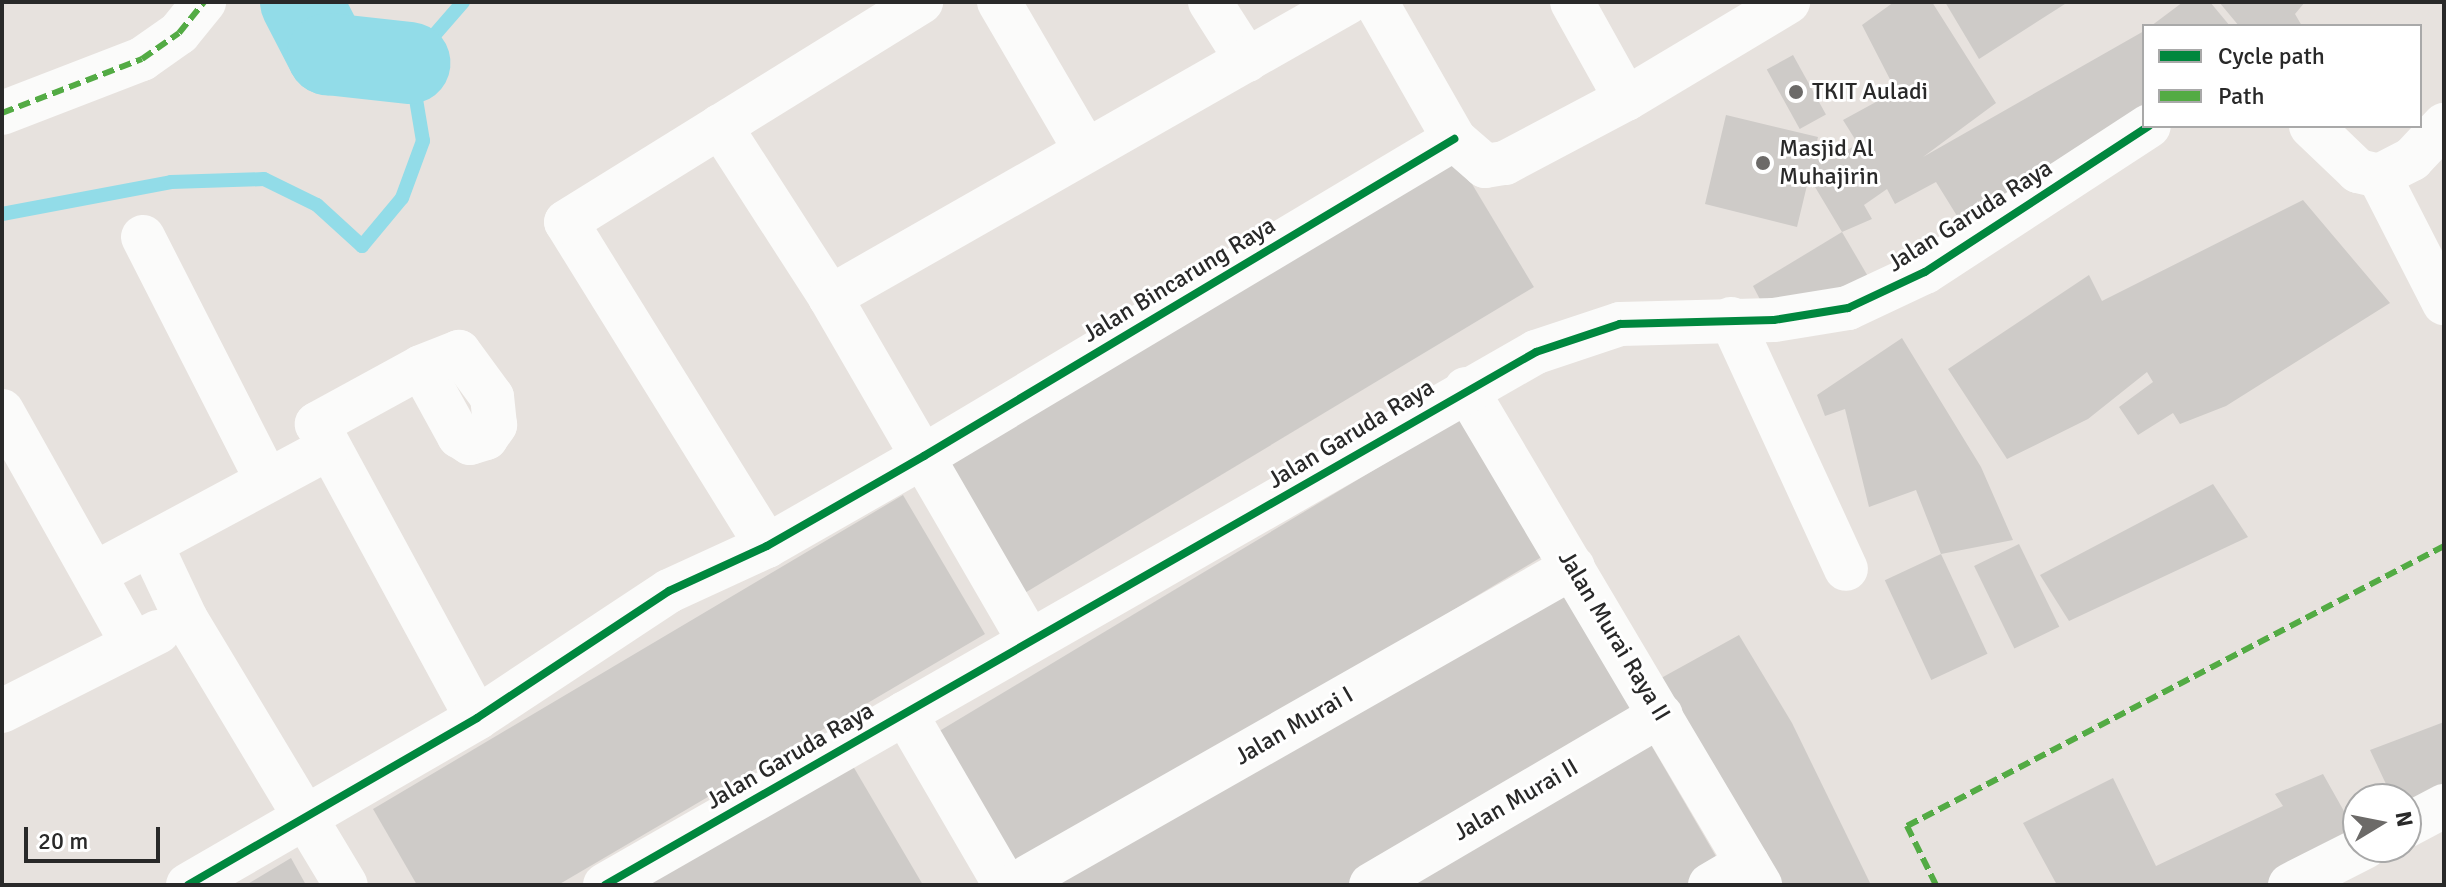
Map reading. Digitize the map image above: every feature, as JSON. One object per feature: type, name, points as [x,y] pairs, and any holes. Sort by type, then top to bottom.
[{"type":"street","points":[[2,113],[142,59],[179,33],[204,2]]},
{"type":"street","points":[[767,546],[566,222],[921,2]]},
{"type":"street","points":[[999,2],[1085,149]]},
{"type":"street","points":[[1210,2],[1247,60]]},
{"type":"street","points":[[830,297],[1085,149],[1348,2]]},
{"type":"street","points":[[1376,2],[1454,139],[1485,166],[1505,163],[1626,99],[1784,3]]},
{"type":"street","points":[[1572,2],[1626,99]]},
{"type":"street","points":[[2313,128],[2358,171],[2379,176],[2412,159],[2444,125]]},
{"type":"street","points":[[720,126],[830,297],[1029,640]]},
{"type":"street","name":"Jalan Garuda Raya","points":[[605,885],[1466,389],[1592,328],[1808,317],[1883,293],[2146,128]]},
{"type":"street","name":"Jalan Bincarung Raya","points":[[188,885],[477,718],[669,591],[767,546],[924,456],[1454,139]]},
{"type":"street","points":[[2379,176],[2444,303]]},
{"type":"street","points":[[143,237],[267,480]]},
{"type":"street","points":[[1731,319],[1846,569]]},
{"type":"street","points":[[421,367],[317,424],[327,449],[468,702]]},
{"type":"street","name":"Jalan Murai Raya II","points":[[1466,389],[1754,874]]},
{"type":"street","points":[[2,411],[96,573],[132,643]]},
{"type":"street","points":[[96,573],[327,449]]},
{"type":"street","points":[[151,545],[186,619],[346,885]]},
{"type":"street","name":"Jalan Murai I","points":[[1014,885],[1573,567]]},
{"type":"street","points":[[2,711],[132,643],[186,619]]},
{"type":"street","points":[[905,713],[1005,885]]},
{"type":"street","name":"Jalan Murai II","points":[[1371,885],[1661,715]]},
{"type":"street","points":[[2422,818],[2444,806]]},
{"type":"street","points":[[2290,885],[2342,859]]},
{"type":"street","points":[[1710,885],[1754,874]]},
{"type":"building","points":[[1894,2],[1932,2],[1996,103],[1923,157],[2142,32],[2142,118],[1967,232],[1936,182],[1895,204],[1887,189],[1864,205],[1872,219],[1842,232],[1809,177],[1797,227],[1705,204],[1726,115],[1818,137],[1815,150],[1827,161],[1858,144],[1843,120],[1896,91],[1862,25]]},
{"type":"building","points":[[1945,2],[2068,2],[1979,59]]},
{"type":"building","points":[[2183,2],[2210,2],[2228,24],[2154,24]]},
{"type":"building","points":[[2219,2],[2305,2],[2295,14],[2301,24],[2237,24]]},
{"type":"building","name":"TKIT Auladi","points":[[1793,55],[1826,114],[1800,129],[1767,70]]},
{"type":"building","points":[[1451,149],[1534,287],[1014,600],[931,462]]},
{"type":"building","points":[[2303,200],[2390,303],[2226,406],[2180,424],[2173,413],[2138,435],[2119,407],[2153,382],[2147,372],[2088,419],[2007,459],[1948,369],[2089,275],[2102,301]]},
{"type":"building","points":[[1842,232],[1873,285],[1766,311],[1753,286]]},
{"type":"building","points":[[1902,338],[1981,467],[2013,540],[1941,554],[1916,490],[1869,507],[1845,409],[1825,416],[1817,395]]},
{"type":"building","points":[[1462,417],[1545,555],[1017,872],[934,734]]},
{"type":"building","points":[[2213,484],[2248,537],[2069,621],[2040,575]]},
{"type":"building","points":[[903,495],[985,634],[558,885],[417,885],[373,809]]},
{"type":"building","points":[[2019,544],[2059,627],[2014,649],[1974,566]]},
{"type":"building","points":[[1941,554],[1987,654],[1931,680],[1885,580]]},
{"type":"building","points":[[1559,584],[1640,722],[1365,885],[1048,885]]},
{"type":"building","points":[[1739,635],[1792,723],[1871,885],[1769,885],[1654,682]]},
{"type":"building","points":[[2444,722],[2444,794],[2422,806],[2422,783],[2385,783],[2370,750]]},
{"type":"building","points":[[1643,731],[1724,870],[1697,885],[1382,885]]},
{"type":"building","points":[[850,761],[923,885],[640,885]]},
{"type":"building","points":[[2323,774],[2342,808],[2342,845],[2271,885],[2057,885],[2023,823],[2113,778],[2156,866],[2283,806],[2275,794]]},
{"type":"building","points":[[291,858],[306,885],[246,885]]},
{"type":"waterway","points":[[301,2],[328,54],[410,63]]},
{"type":"waterway","points":[[2,214],[171,182],[264,179],[317,205],[362,246],[402,198],[423,141],[410,63],[463,2]]},
{"type":"marked path","points":[[2,113],[142,59],[179,33],[204,2]]},
{"type":"marked path","points":[[1936,885],[1907,826],[2444,546]]},
{"type":"cycle path","points":[[605,885],[1536,352],[1620,324],[1774,320],[1848,308],[1925,272],[2146,128]]},
{"type":"cycle path","points":[[188,885],[477,718],[669,591],[767,546],[924,456],[1454,139]]},
{"type":"place","name":"TKIT Auladi","points":[[1796,92]]},
{"type":"place","name":"Masjid Al Muhajirin","points":[[1763,163]]}]
